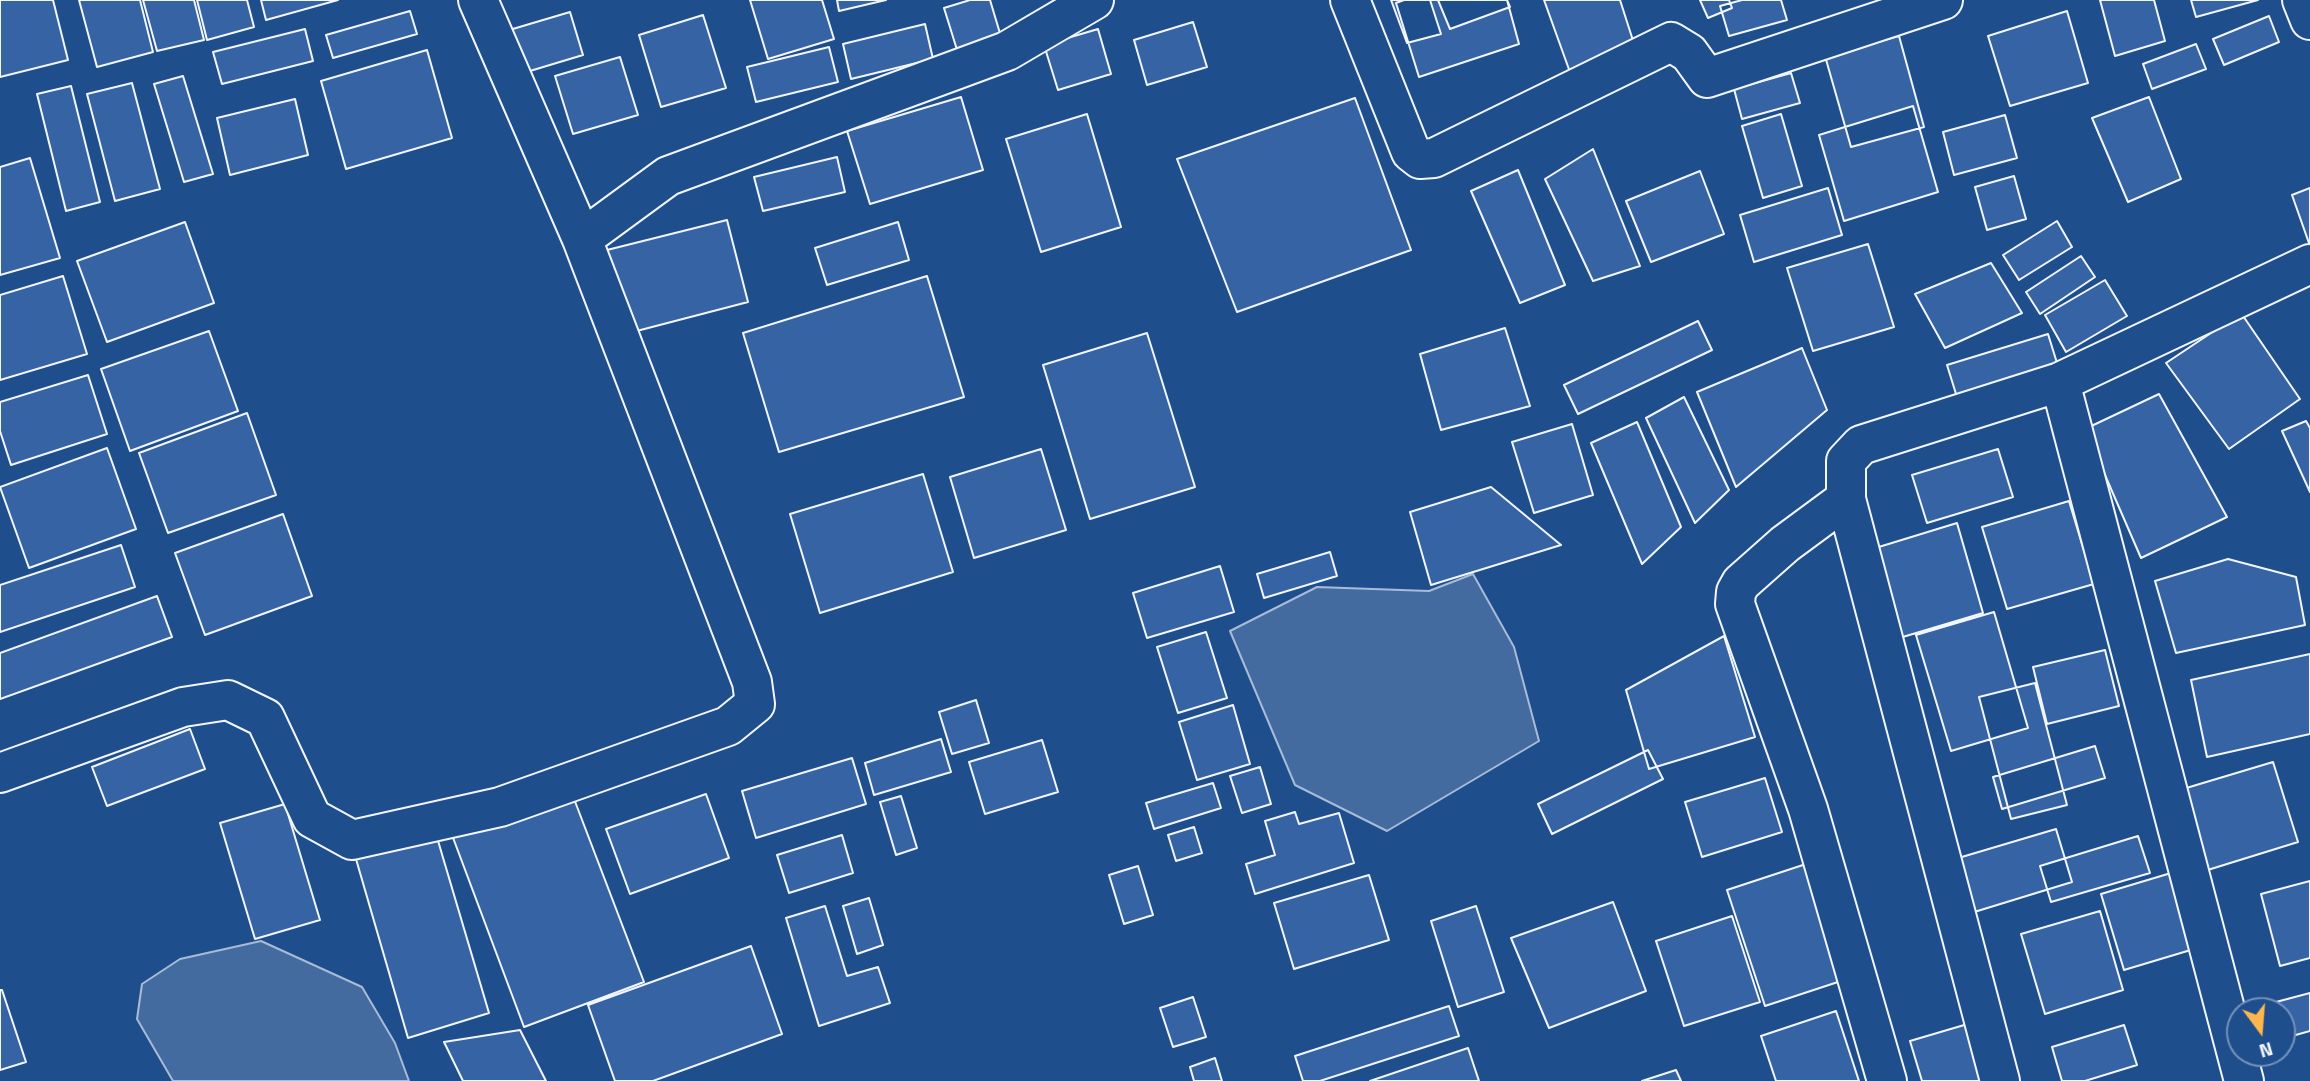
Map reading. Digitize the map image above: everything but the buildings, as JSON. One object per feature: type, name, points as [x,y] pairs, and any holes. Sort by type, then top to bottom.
[{"type":"street","points":[[0,773],[183,707],[228,700],[265,718],[312,818],[352,840],[500,807],[728,726],[755,704],[752,682],[582,239],[478,0]]},
{"type":"street","points":[[582,239],[668,176],[1007,51],[1094,0]]},
{"type":"street","points":[[1350,0],[1411,152],[1420,159],[1434,158],[1671,42],[1689,52],[1707,78],[1943,0]]},
{"type":"street","points":[[2302,0],[2310,20]]},
{"type":"street","points":[[2000,1081],[1846,499],[1846,461],[1861,445],[2060,382],[2310,264]]},
{"type":"street","points":[[2060,382],[2245,1081]]},
{"type":"street","points":[[1846,499],[1785,544],[1741,583],[1736,592],[1735,604],[1808,809],[1887,1081]]},
{"type":"water","points":[[1473,574],[1514,647],[1539,741],[1387,831],[1295,785],[1230,631],[1317,587],[1429,591]]},
{"type":"water","points":[[261,941],[362,987],[395,1043],[409,1081],[173,1081],[137,1019],[142,984],[180,959]]}]
